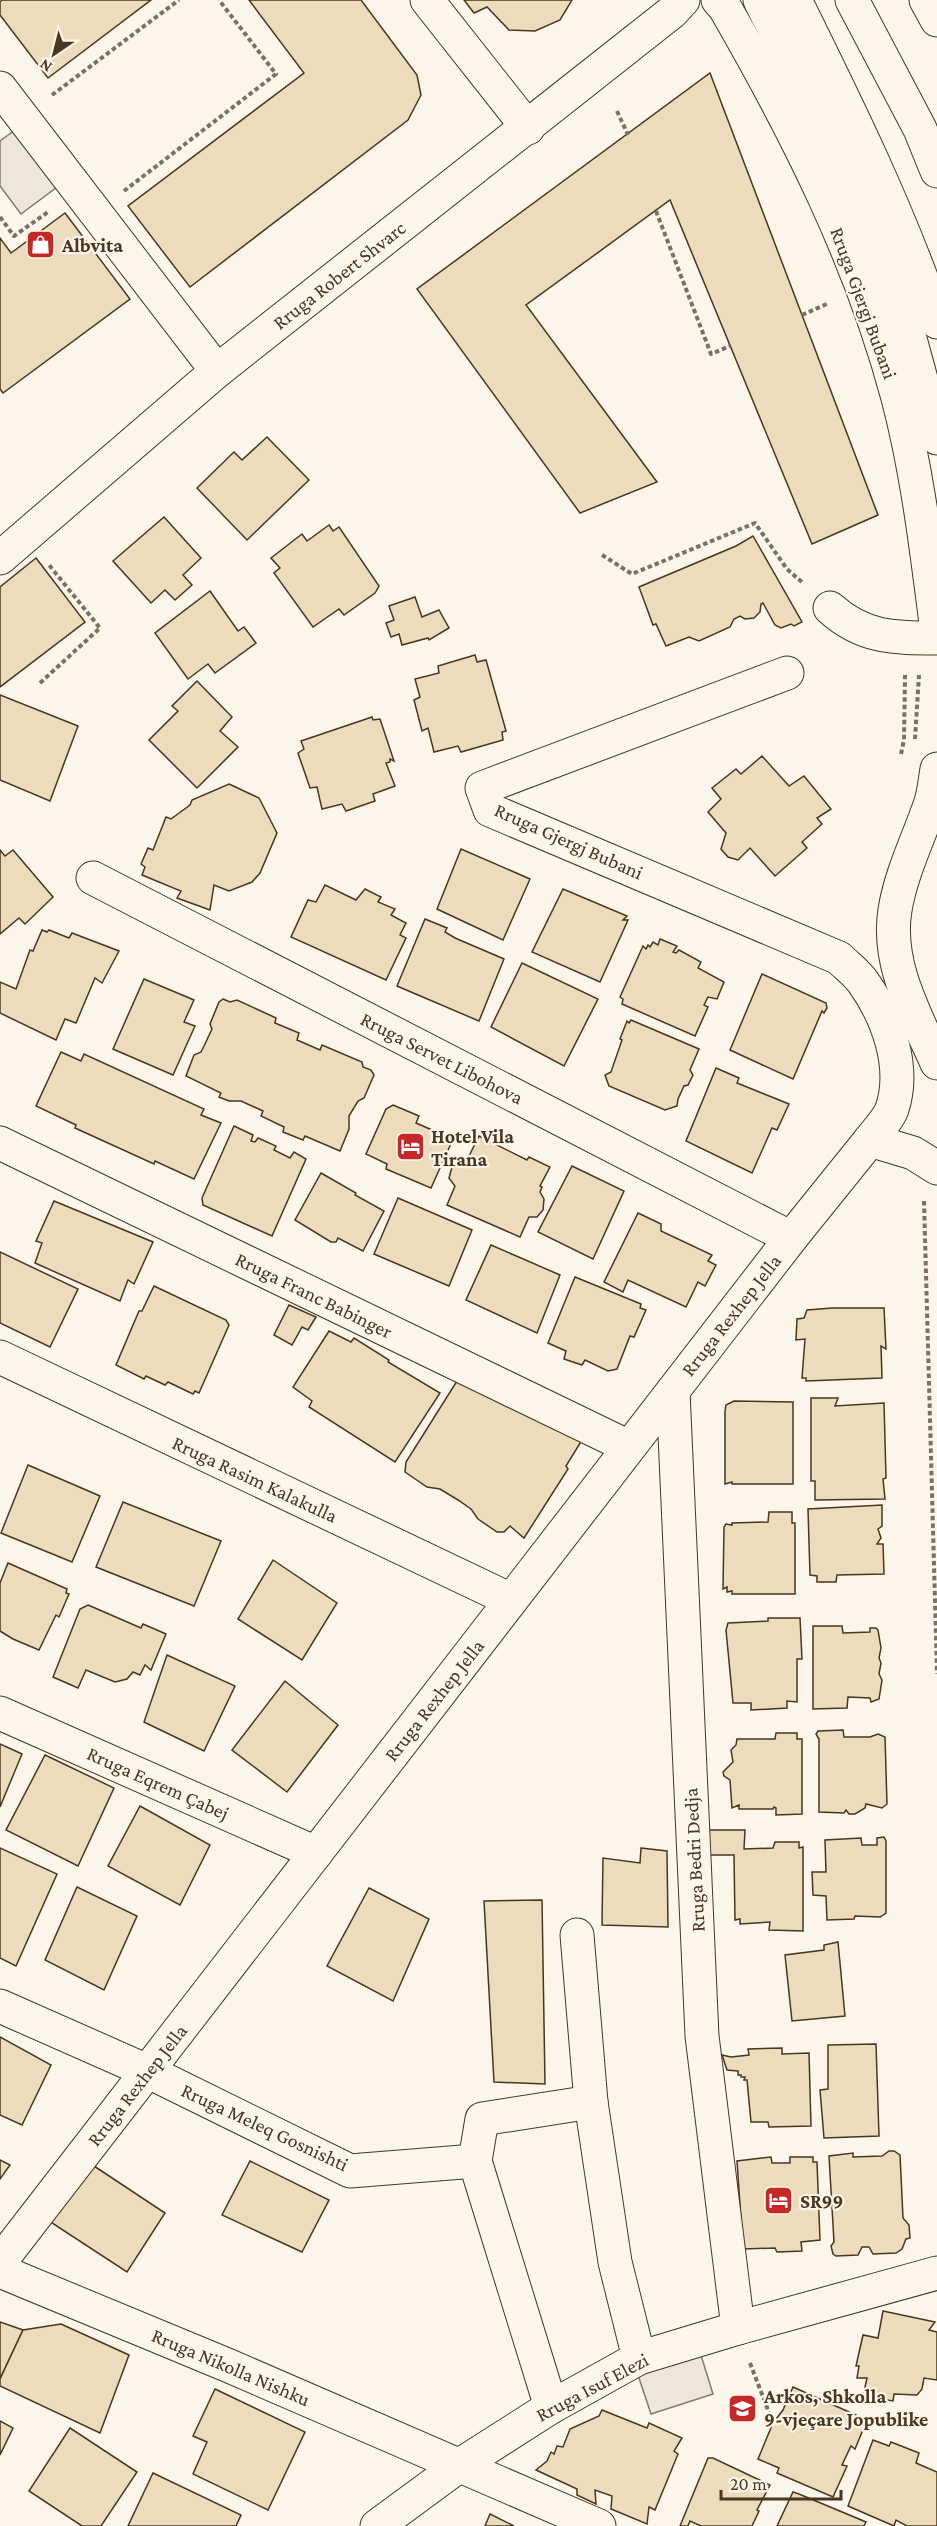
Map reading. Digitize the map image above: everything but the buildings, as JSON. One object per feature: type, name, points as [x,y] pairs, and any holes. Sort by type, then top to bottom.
[{"type":"main road","points":[[427,0],[528,128]]},
{"type":"main road","name":"Rruga Robert Shvarc","points":[[0,558],[217,371],[528,128],[672,12],[683,0]]},
{"type":"main road","points":[[760,0],[818,112],[854,189],[897,291],[937,438]]},
{"type":"main road","points":[[795,0],[859,129],[906,236],[937,322]]},
{"type":"main road","points":[[852,0],[920,129],[937,171]]},
{"type":"main road","points":[[926,0],[937,20]]},
{"type":"main road","points":[[722,4],[749,27],[818,112]]},
{"type":"main road","name":"Rruga Gjergj Bubani","points":[[722,4],[765,78],[811,170],[842,235],[873,318],[898,399],[916,488],[937,631]]},
{"type":"main road","points":[[0,88],[217,371]]},
{"type":"main road","points":[[830,608],[844,621],[872,634],[904,638],[937,638]]},
{"type":"main road","name":"Rruga Gjergj Bubani","points":[[787,673],[482,788],[490,810],[839,958],[862,981],[891,1035],[898,1078]]},
{"type":"main road","points":[[937,769],[931,803],[915,841],[895,911],[894,945],[910,1005],[937,1063]]},
{"type":"main road","name":"Rruga Servet Libohova","points":[[93,878],[791,1238]]},
{"type":"main road","name":"Rruga Rexhep Jella","points":[[0,2262],[672,1391],[870,1140],[891,1111],[898,1078]]},
{"type":"main road","points":[[870,1140],[913,1153],[930,1181]]},
{"type":"main road","name":"Rruga Franc Babinger","points":[[0,1143],[629,1447]]},
{"type":"main road","name":"Rruga Rasim Kalakulla","points":[[0,1357],[511,1600]]},
{"type":"main road","name":"Rruga Bedri Dedja","points":[[672,1391],[702,2036],[738,2328]]},
{"type":"main road","name":"Rruga Eqrem Çabej","points":[[0,1713],[316,1853]]},
{"type":"main road","points":[[577,1935],[591,2102],[615,2262],[639,2358]]},
{"type":"main road","name":"Rruga Meleq Gosnishti","points":[[0,2006],[147,2071],[350,2171],[475,2161]]},
{"type":"main road","points":[[551,2407],[475,2161],[482,2119],[591,2102]]},
{"type":"main road","name":"Rruga Nikolla Nishku","points":[[0,2271],[227,2365],[599,2526]]},
{"type":"main road","name":"Rruga Isuf Elezi","points":[[377,2526],[460,2465],[551,2407],[639,2358],[937,2273]]},
{"type":"path","points":[[22,118],[179,0]]},
{"type":"path","points":[[0,217],[15,236],[86,202],[276,74],[219,0]]},
{"type":"path","points":[[617,111],[627,135]]},
{"type":"path","points":[[656,211],[711,354],[730,346]]},
{"type":"path","points":[[802,315],[832,302],[835,309]]},
{"type":"path","points":[[602,555],[632,574],[755,523],[788,569],[830,608]]},
{"type":"path","points":[[26,536],[100,628],[40,683]]},
{"type":"path","points":[[900,759],[904,740],[904,638]]},
{"type":"path","points":[[930,1181],[937,1674]]},
{"type":"path","points":[[738,2328],[773,2423]]},
{"type":"shaded area","points":[[15,130],[57,187],[21,214],[0,186],[0,141]]},
{"type":"shaded area","points":[[700,2352],[713,2394],[651,2414],[637,2372]]},
{"type":"place","name":"Albvita","points":[[41,245]]},
{"type":"place","name":"Hotel Vila Tirana","points":[[410,1147]]},
{"type":"place","name":"SR99","points":[[779,2201]]},
{"type":"place","name":"Arkos, Shkolla 9-vjeçare Jopublike","points":[[743,2408]]}]
